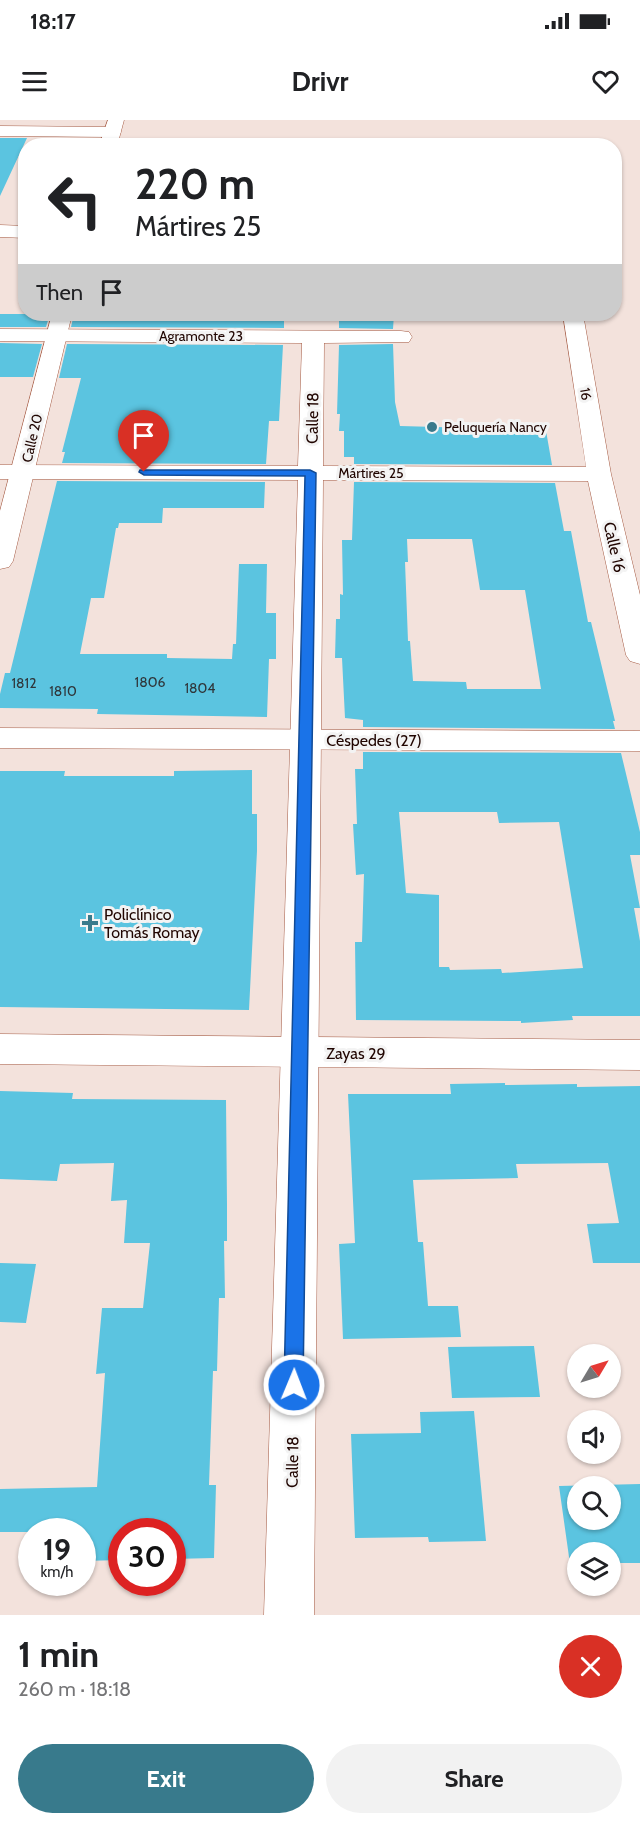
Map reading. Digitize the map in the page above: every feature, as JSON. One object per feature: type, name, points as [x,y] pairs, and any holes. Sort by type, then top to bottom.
[{"type":"street","points":[[0,131],[112,133]]},
{"type":"street","points":[[0,231],[18,232]]},
{"type":"street","name":"16","points":[[574,321],[599,474]]},
{"type":"street","name":"Agramonte 23","points":[[0,335],[59,324],[313,337],[401,337]]},
{"type":"street","name":"Calle 20","points":[[0,561],[12,472],[59,324]]},
{"type":"street","name":"Calle 18","points":[[289,1615],[313,337]]},
{"type":"street","name":"Mártires 25","points":[[12,472],[599,474]]},
{"type":"street","name":"Calle 16","points":[[599,474],[640,655]]},
{"type":"street","name":"Céspedes (27)","points":[[0,738],[640,741]]},
{"type":"street","name":"Zayas 29","points":[[0,1049],[640,1054]]},
{"type":"building","points":[[0,138],[18,138],[18,157],[0,196]]},
{"type":"building","points":[[0,314],[18,314],[18,321],[48,321],[46,327],[0,327]]},
{"type":"building","points":[[72,321],[284,321],[284,328],[71,327]]},
{"type":"building","points":[[339,321],[394,321],[393,329],[339,328]]},
{"type":"building","points":[[0,343],[42,344],[33,377],[0,377]]},
{"type":"building","points":[[67,344],[283,345],[279,421],[269,421],[266,464],[62,463],[65,452],[62,452],[81,378],[59,378]]},
{"type":"building","points":[[393,344],[395,402],[400,426],[514,429],[513,425],[545,425],[552,465],[354,464],[354,457],[344,457],[344,431],[339,431],[340,414],[337,414],[339,345]]},
{"type":"building","points":[[57,481],[265,482],[264,508],[163,508],[162,523],[119,523],[116,528],[104,598],[91,598],[80,654],[167,654],[167,658],[232,659],[233,644],[236,644],[239,564],[267,564],[266,613],[276,613],[276,659],[269,659],[267,717],[97,714],[98,709],[0,708],[0,694],[5,673],[10,673]]},
{"type":"building","points":[[354,482],[555,483],[564,531],[571,531],[588,622],[591,622],[615,729],[363,727],[363,720],[345,718],[342,658],[335,658],[336,619],[340,619],[340,594],[343,595],[342,540],[352,540]],"holes":[[[407,539],[472,539],[480,590],[525,590],[541,689],[467,689],[466,682],[413,681],[410,641],[408,641],[405,562],[408,562]]]},
{"type":"building","points":[[363,752],[621,753],[640,832],[640,855],[630,855],[640,908],[634,908],[640,941],[640,1016],[572,1016],[573,1020],[521,1023],[521,1021],[356,1020],[355,942],[362,942],[364,874],[356,875],[353,824],[357,824],[355,769],[363,769]],"holes":[[[399,812],[497,812],[499,823],[559,822],[583,968],[502,973],[501,969],[450,970],[449,967],[439,967],[439,895],[406,893]]]},
{"type":"building","points":[[252,770],[252,814],[257,814],[257,851],[249,1010],[0,1007],[0,771],[65,771],[64,776],[174,776],[174,771]]},
{"type":"building","points":[[505,1083],[505,1085],[577,1084],[577,1087],[640,1086],[640,1263],[593,1263],[587,1224],[619,1223],[608,1163],[516,1164],[518,1178],[413,1180],[418,1242],[423,1242],[428,1306],[458,1306],[461,1337],[343,1339],[339,1244],[355,1243],[348,1094],[451,1094],[450,1084]]},
{"type":"building","points":[[0,1091],[73,1093],[72,1099],[226,1100],[225,1298],[219,1298],[217,1371],[213,1371],[209,1485],[216,1485],[214,1558],[186,1559],[186,1518],[108,1518],[108,1560],[96,1561],[96,1518],[18,1518],[18,1532],[0,1532],[0,1489],[97,1487],[105,1373],[96,1374],[102,1308],[143,1308],[150,1243],[124,1243],[127,1200],[111,1201],[114,1163],[60,1164],[57,1181],[0,1179]]},
{"type":"building","points":[[0,1263],[36,1264],[26,1323],[0,1322]]},
{"type":"building","points":[[534,1346],[540,1397],[452,1398],[448,1347]]},
{"type":"building","points":[[474,1411],[486,1541],[429,1542],[428,1537],[355,1538],[351,1434],[421,1433],[420,1412]]},
{"type":"building","points":[[621,1484],[640,1484],[640,1563],[621,1563],[621,1542],[567,1543],[559,1486],[567,1486],[567,1530],[621,1530]]},
{"type":"place","name":"Peluquería Nancy","points":[[432,427]]},
{"type":"place","name":"Policlínico Tomás Romay","points":[[90,923]]},
{"type":"route","points":[[144,472],[310,473],[294,1385]]}]
